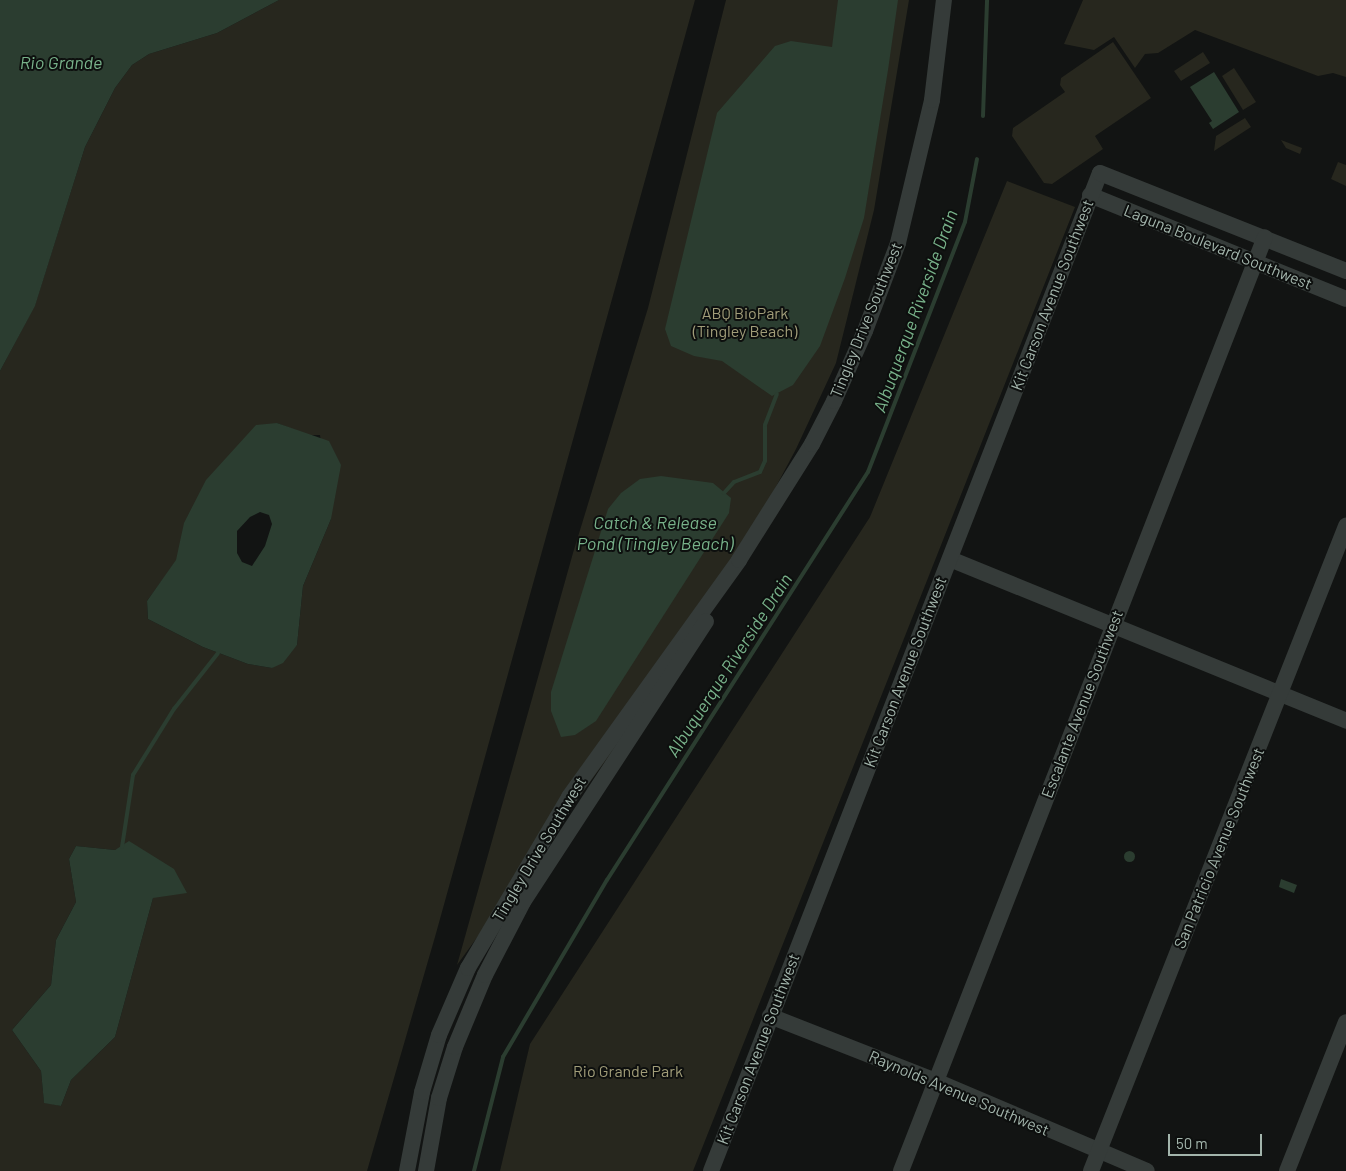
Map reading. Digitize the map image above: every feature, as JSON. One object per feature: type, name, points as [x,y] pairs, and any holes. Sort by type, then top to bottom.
[{"type":"street","name":"Tingley Drive Southwest","points":[[407,1171],[422,1092],[439,1035],[468,968],[569,797],[739,560],[812,444],[880,294],[898,243],[932,100],[944,0]]},
{"type":"street","name":"Kit Carson Avenue Southwest","points":[[711,1171],[1100,173]]},
{"type":"street","name":"Laguna Boulevard Southwest","points":[[1100,173],[1265,237],[1346,271]]},
{"type":"street","name":"Laguna Boulevard Southwest","points":[[1090,195],[1346,299]]},
{"type":"street","name":"Escalante Avenue Southwest","points":[[901,1171],[1265,237]]},
{"type":"street","name":"San Patricio Avenue Southwest","points":[[1091,1171],[1346,526]]},
{"type":"street","points":[[950,559],[1346,721]]},
{"type":"street","name":"Tingley Drive Southwest","points":[[426,1171],[439,1098],[455,1047],[485,975],[524,902],[728,588],[739,560]]},
{"type":"street","name":"Raynolds Avenue Southwest","points":[[770,1016],[936,1081],[1147,1171]]},
{"type":"street","points":[[1287,1171],[1346,1022]]},
{"type":"green space","points":[[279,0],[695,0],[435,937],[367,1171],[0,1171],[0,371],[35,305],[85,147],[115,88],[132,65],[149,54],[217,33]],"holes":[[[277,423],[307,435],[320,435],[331,519],[303,586],[297,645],[272,668],[248,664],[203,647],[148,619],[147,601]],[[76,846],[115,850],[122,847],[153,898],[115,1037],[71,1080],[61,1106],[44,1102],[41,1071],[12,1030],[51,985],[56,940],[76,902],[69,859]]]},
{"type":"green space","name":"ABQ BioPark (Tingley Beach)","points":[[726,0],[909,0],[874,210],[836,363],[796,449],[697,635],[457,965],[573,553],[648,308]]},
{"type":"green space","points":[[1083,0],[1346,0],[1346,77],[1333,73],[1318,76],[1195,30],[1158,53],[1145,54],[1135,68],[1114,37],[1094,50],[1064,44]]},
{"type":"green space","points":[[1113,42],[1151,98],[1095,136],[1103,149],[1052,184],[1044,183],[1012,136],[1013,128],[1065,92],[1060,85],[1061,78]]},
{"type":"green space","points":[[1203,52],[1210,63],[1181,81],[1174,71]]},
{"type":"green space","points":[[1234,68],[1256,102],[1243,110],[1222,76]]},
{"type":"green space","points":[[1245,118],[1251,127],[1214,151],[1216,136]]},
{"type":"green space","points":[[1281,140],[1302,148],[1300,154],[1286,148]]},
{"type":"green space","points":[[1338,162],[1346,165],[1346,186],[1331,179]]},
{"type":"green space","name":"Rio Grande Park","points":[[1007,181],[1075,207],[693,1171],[500,1171],[530,1044],[870,517]]},
{"type":"water","name":"Rio Grande","points":[[0,0],[279,0],[217,33],[149,54],[132,65],[115,88],[85,147],[35,306],[0,371]]},
{"type":"water","points":[[838,0],[898,0],[864,218],[845,278],[820,346],[793,385],[772,396],[722,361],[694,356],[671,346],[665,329],[717,113],[775,46],[791,41],[832,47]]},
{"type":"water","points":[[1214,72],[1239,112],[1213,129],[1209,123],[1212,121],[1190,87]]},
{"type":"water","points":[[277,423],[329,441],[341,465],[331,519],[303,586],[297,645],[283,663],[272,668],[248,664],[203,647],[148,619],[147,601],[176,560],[184,523],[206,480],[256,425]],"holes":[[[260,512],[269,515],[272,524],[265,546],[252,566],[242,562],[237,553],[237,531],[250,517]]]},
{"type":"water","name":"Catch & Release Pond (Tingley Beach)","points":[[661,476],[713,483],[731,498],[729,513],[596,721],[575,735],[561,737],[551,711],[551,692],[608,509],[621,493],[640,479]]},
{"type":"water","points":[[129,841],[174,869],[187,893],[153,898],[115,1037],[71,1080],[61,1106],[44,1103],[41,1071],[12,1030],[51,985],[56,940],[76,902],[69,859],[76,846],[115,850]]},
{"type":"water","points":[[1127,851],[1131,851],[1134,856],[1133,860],[1127,861],[1124,858],[1124,854]]},
{"type":"water","points":[[1281,879],[1297,885],[1294,893],[1279,887]]},
{"type":"waterway","name":"Albuquerque Riverside Drain","points":[[983,116],[987,0]]},
{"type":"waterway","name":"Albuquerque Riverside Drain","points":[[474,1171],[503,1057],[607,880],[868,472],[965,222],[977,159]]},
{"type":"waterway","points":[[724,493],[734,482],[760,472],[765,461],[765,425],[777,394]]},
{"type":"waterway","points":[[122,847],[133,775],[174,709],[218,653]]}]
